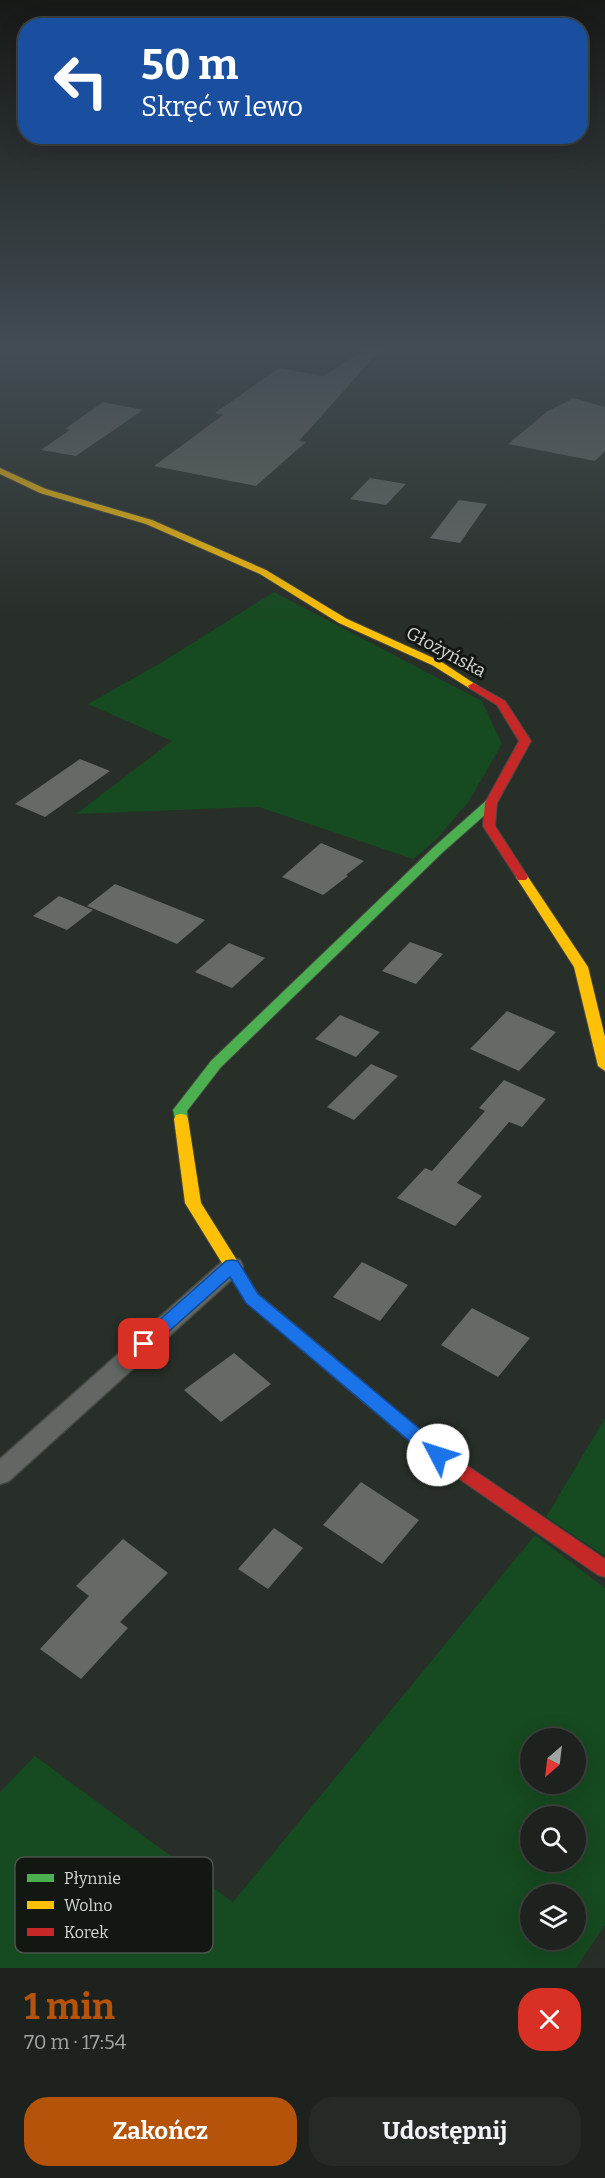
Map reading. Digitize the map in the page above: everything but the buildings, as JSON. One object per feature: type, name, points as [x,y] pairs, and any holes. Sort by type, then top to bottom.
[{"type":"street","name":"Głożyńska","points":[[0,471],[43,491],[149,522],[263,572],[343,621],[436,663],[501,703],[525,741],[490,803]]},
{"type":"street","points":[[490,803],[489,826],[580,967],[605,1066]]},
{"type":"street","points":[[490,803],[216,1064],[180,1110],[193,1203],[252,1298],[438,1455],[605,1569]]},
{"type":"lane","points":[[0,1474],[232,1266]]},
{"type":"green space","points":[[274,592],[482,701],[502,744],[469,801],[436,840],[413,859],[259,807],[76,814],[172,741],[88,704],[164,661]]},
{"type":"green space","points":[[605,1418],[605,1556],[546,1517]]},
{"type":"green space","points":[[535,1535],[605,1588],[605,1925],[576,1968],[0,1968],[0,1792],[35,1756],[172,1857],[15,1857],[15,1953],[213,1953],[213,1887],[233,1902]]},
{"type":"traffic: fast","points":[[181,1119],[180,1110],[216,1064],[439,849],[491,803]]},
{"type":"traffic: slow","points":[[0,471],[43,491],[149,522],[263,572],[343,621],[436,663],[473,686]]},
{"type":"traffic: slow","points":[[522,877],[581,967],[605,1066]]},
{"type":"traffic: slow","points":[[181,1119],[193,1203],[252,1298],[355,1385]]},
{"type":"traffic: jam","points":[[473,686],[501,703],[525,741],[491,803],[489,826],[522,877]]},
{"type":"traffic: jam","points":[[355,1385],[438,1455],[605,1569]]},
{"type":"route","points":[[144,1344],[232,1266],[252,1298],[438,1455]]}]
